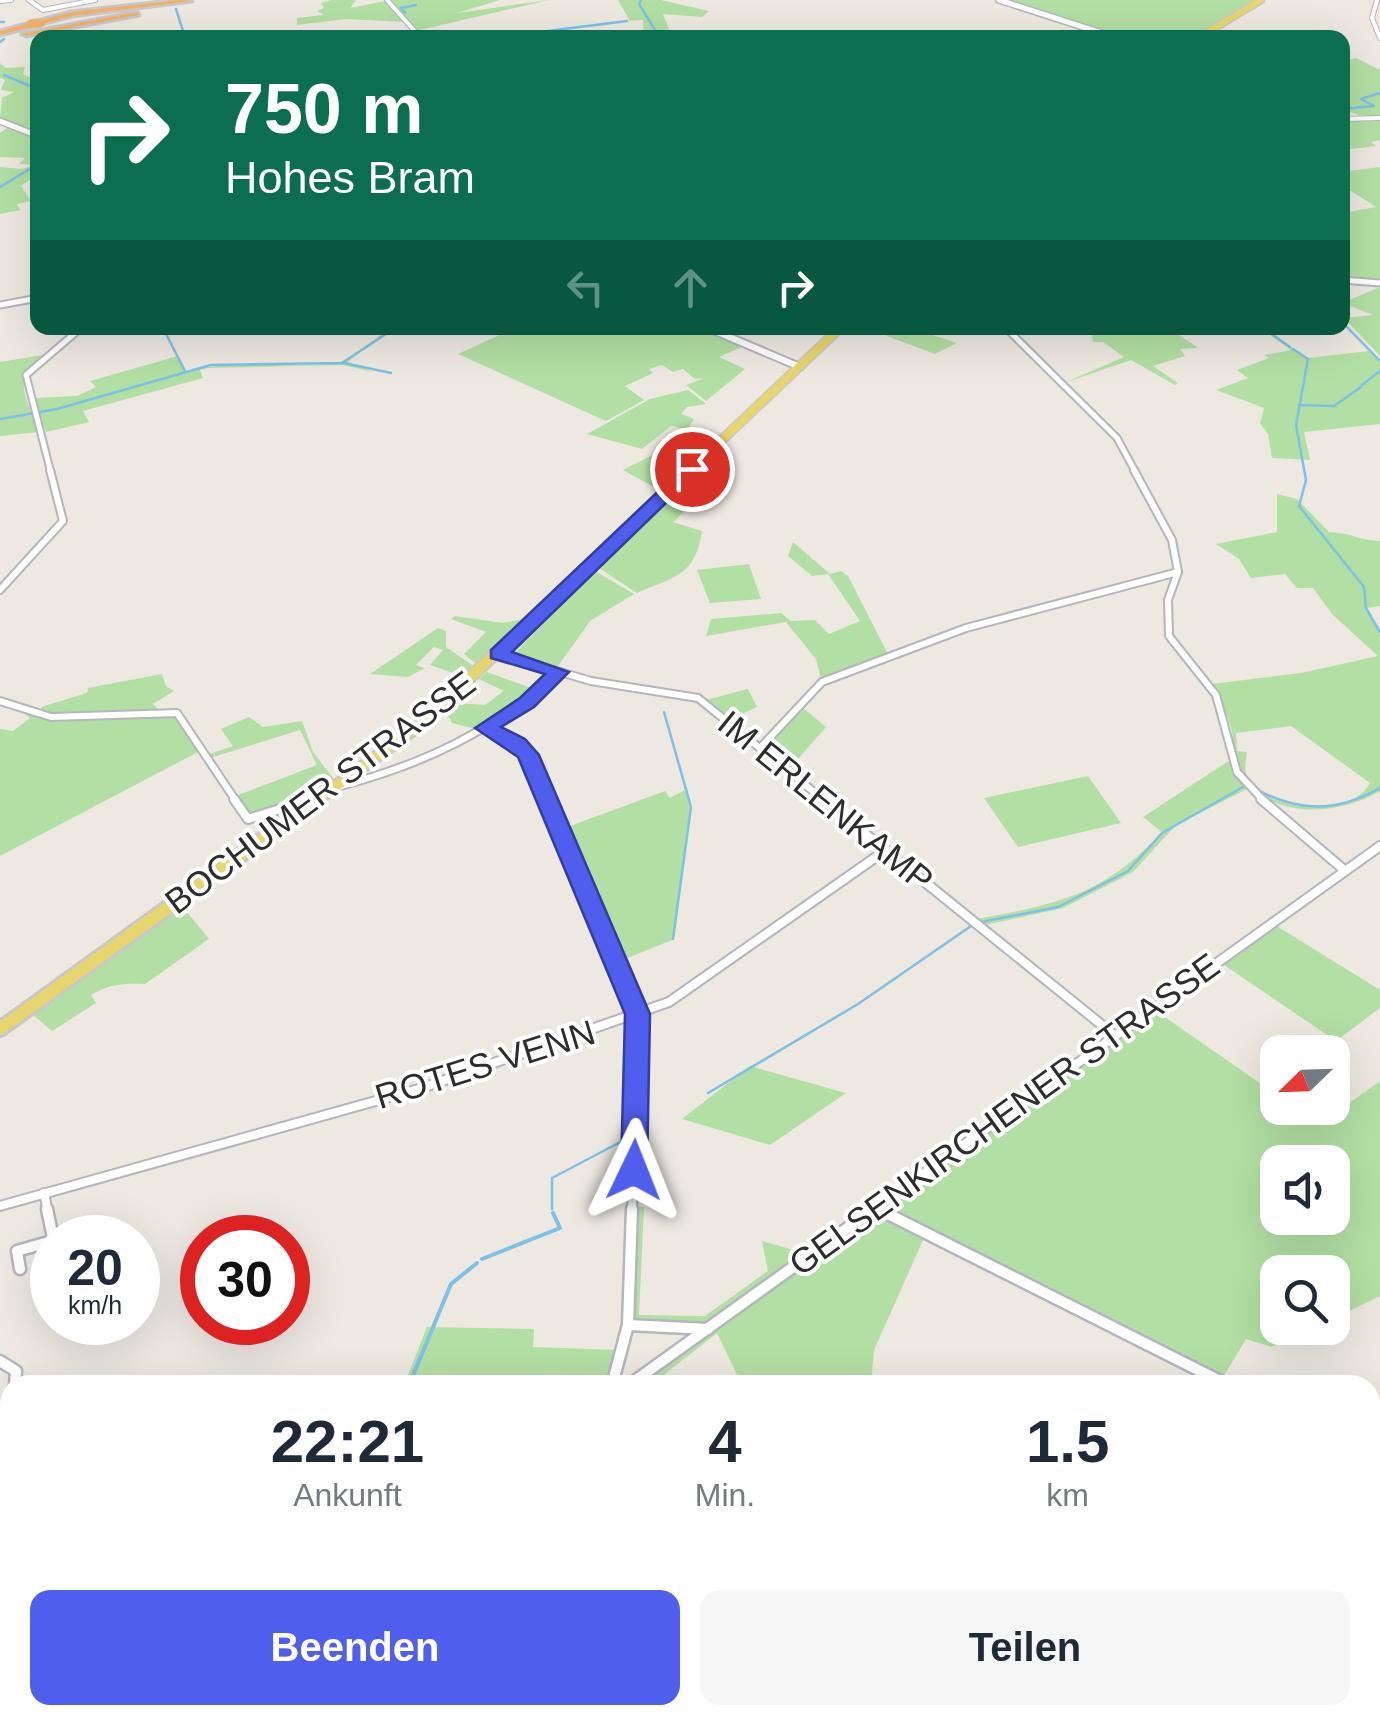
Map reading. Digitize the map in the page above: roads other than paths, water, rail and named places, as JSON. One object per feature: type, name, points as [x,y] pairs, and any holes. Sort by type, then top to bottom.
[{"type":"highway","points":[[0,31],[71,14],[191,0]]},
{"type":"highway","points":[[0,31],[191,0]]},
{"type":"highway","points":[[0,31],[205,0]]},
{"type":"highway","points":[[31,24],[177,5]]},
{"type":"main road","points":[[999,0],[1089,30]]},
{"type":"main road","points":[[1211,30],[1261,0]]},
{"type":"main road","name":"BOCHUMER STRASSE","points":[[0,1029],[420,724],[834,335]]},
{"type":"street","points":[[0,1],[11,0]]},
{"type":"street","points":[[28,0],[44,10],[94,0]]},
{"type":"street","points":[[387,0],[414,30]]},
{"type":"street","points":[[1378,0],[1372,18],[1380,38]]},
{"type":"street","points":[[1350,119],[1380,118]]},
{"type":"street","points":[[0,121],[30,133]]},
{"type":"street","points":[[1350,280],[1380,279]]},
{"type":"street","points":[[0,306],[30,300]]},
{"type":"street","points":[[0,590],[64,521],[28,372],[73,335]]},
{"type":"street","points":[[725,335],[800,367]]},
{"type":"street","points":[[1013,335],[1117,438],[1172,540],[1178,572],[1168,600],[1170,636],[1216,695],[1238,772],[1250,788],[1343,869]]},
{"type":"street","points":[[760,748],[822,682],[966,628],[1178,572]]},
{"type":"street","name":"IM ERLENKAMP","points":[[498,654],[590,682],[698,698],[1113,1034]]},
{"type":"street","points":[[332,788],[428,762],[527,702],[559,672]]},
{"type":"street","points":[[0,702],[51,717],[177,713],[248,820],[316,800]]},
{"type":"street","points":[[486,728],[517,743],[528,755],[638,1014],[628,1325],[615,1375]]},
{"type":"street","name":"GELSENKIRCHENER STRASSE","points":[[643,1375],[1380,846]]},
{"type":"street","name":"ROTES VENN","points":[[0,1206],[538,1052],[668,1002],[886,850]]},
{"type":"street","points":[[44,1193],[48,1215]]},
{"type":"street","points":[[875,1208],[1208,1375]]},
{"type":"street","points":[[20,1269],[17,1251],[30,1247]]},
{"type":"street","points":[[628,1325],[708,1329]]},
{"type":"waterway","points":[[641,0],[639,4],[655,30]]},
{"type":"waterway","points":[[405,13],[401,8],[416,5]]},
{"type":"waterway","points":[[176,9],[183,30]]},
{"type":"waterway","points":[[556,30],[627,21]]},
{"type":"waterway","points":[[0,42],[4,39]]},
{"type":"waterway","points":[[4,75],[30,86]]},
{"type":"waterway","points":[[1350,108],[1374,106],[1361,99],[1380,93]]},
{"type":"waterway","points":[[0,187],[30,169]]},
{"type":"waterway","points":[[1350,330],[1380,361]]},
{"type":"waterway","points":[[167,335],[185,371]]},
{"type":"waterway","points":[[0,419],[57,409],[211,365],[342,363],[384,335]]},
{"type":"waterway","points":[[1273,335],[1290,347]]},
{"type":"waterway","points":[[1293,349],[1308,359],[1300,405]]},
{"type":"waterway","points":[[344,363],[391,373]]},
{"type":"waterway","points":[[1362,385],[1380,371]]},
{"type":"waterway","points":[[1300,405],[1334,406],[1361,387]]},
{"type":"waterway","points":[[1300,405],[1296,425],[1306,480],[1299,506],[1364,587],[1366,608],[1380,632]]},
{"type":"waterway","points":[[664,712],[691,807],[673,939]]},
{"type":"waterway","points":[[981,922],[1058,907],[1128,871],[1162,833],[1243,787]]},
{"type":"waterway","points":[[1256,789],[1287,802],[1318,806],[1349,802],[1380,788]]},
{"type":"waterway","points":[[708,1093],[858,1004],[971,926]]},
{"type":"waterway","points":[[552,1209],[552,1178],[630,1137]]},
{"type":"waterway","points":[[482,1259],[560,1228],[553,1213]]},
{"type":"waterway","points":[[413,1375],[451,1284],[477,1263]]}]
